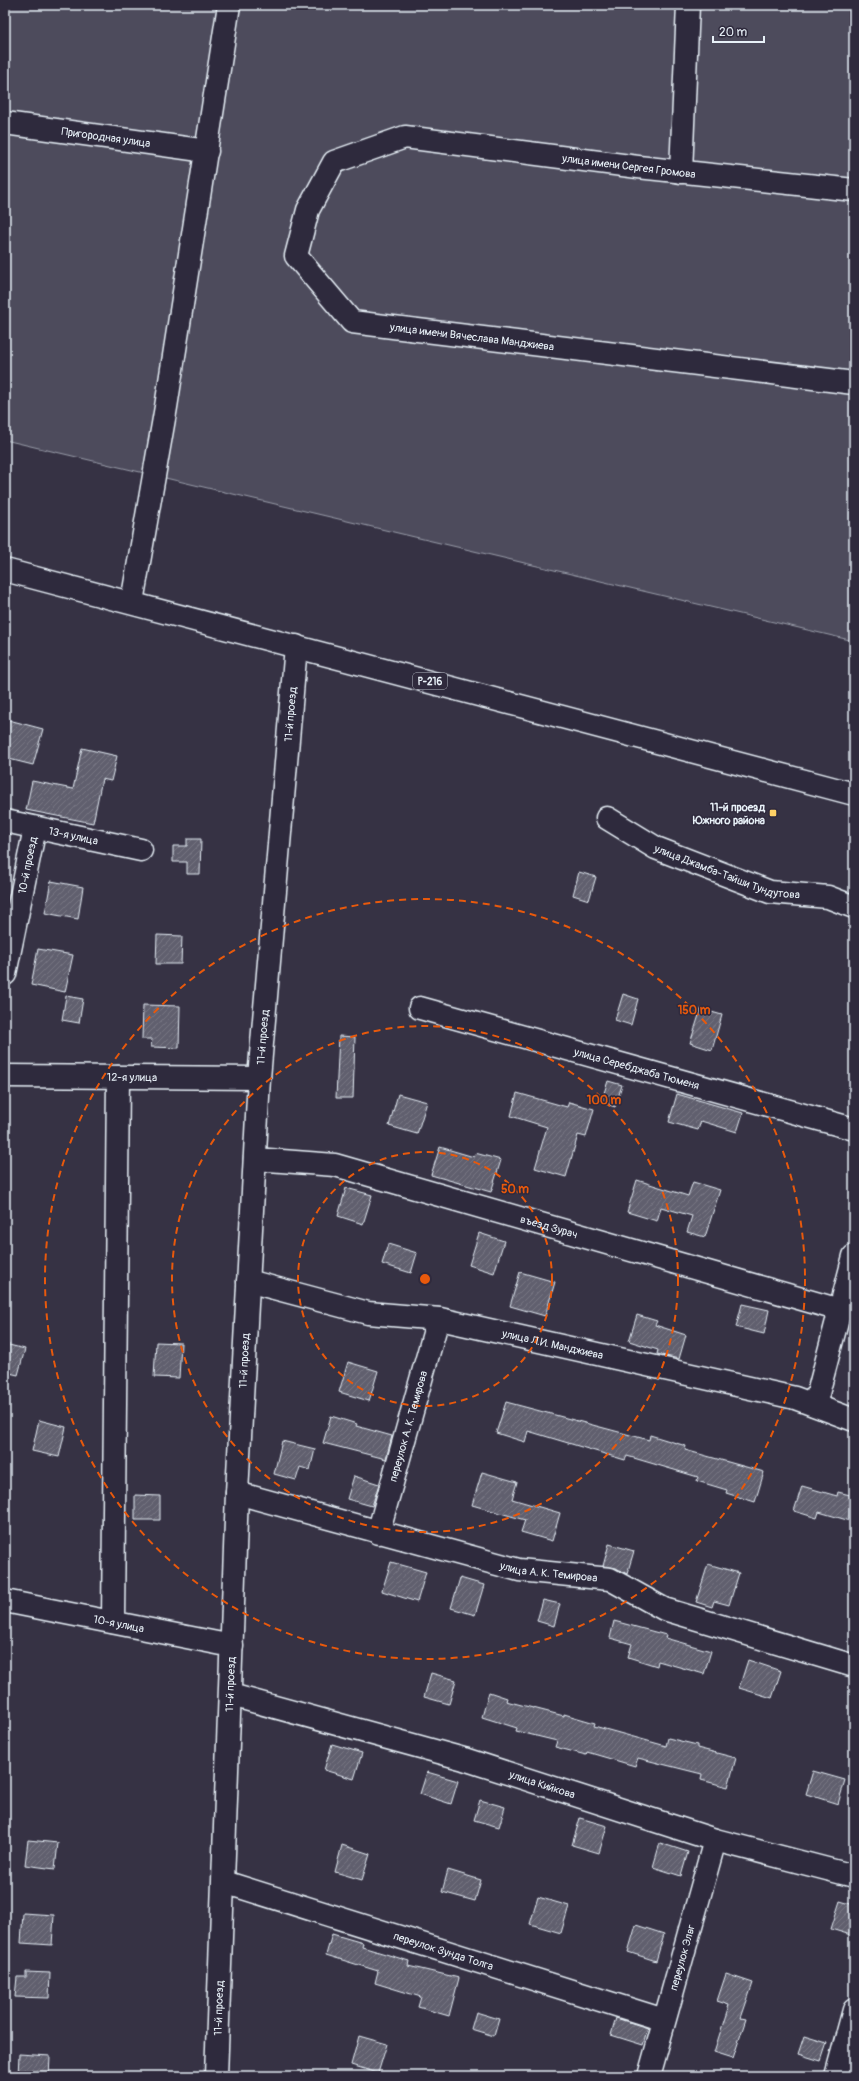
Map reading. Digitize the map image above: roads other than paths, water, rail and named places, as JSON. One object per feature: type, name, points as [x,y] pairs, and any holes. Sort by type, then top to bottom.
[{"type":"main road","points":[[132,602],[166,407],[229,5]]},
{"type":"main road","points":[[681,172],[688,5]]},
{"type":"main road","name":"Пригородная улица","points":[[5,123],[206,152]]},
{"type":"main road","name":"улица имени Сергея Громова","points":[[405,137],[681,172],[854,190]]},
{"type":"main road","name":"улица имени Вячеслава Манджиева","points":[[405,137],[334,162],[308,210],[296,256],[352,322],[854,383]]},
{"type":"main road","name":"Р-216","points":[[5,570],[132,602],[854,794]]},
{"type":"main road","name":"11-й проезд","points":[[219,2075],[237,1493],[248,1281],[259,1078],[296,646]]},
{"type":"main road","name":"улица Джамба-Тайши Тундутова","points":[[607,818],[656,848],[770,892],[828,897],[854,908]]},
{"type":"main road","name":"13-я улица","points":[[5,821],[141,850]]},
{"type":"main road","name":"10-й проезд","points":[[5,974],[35,828]]},
{"type":"main road","name":"улица Серебджаба Тюменя","points":[[420,1008],[854,1129]]},
{"type":"main road","name":"12-я улица","points":[[5,1076],[259,1078]]},
{"type":"main road","points":[[113,1622],[118,1077]]},
{"type":"main road","name":"въезд Зурач","points":[[255,1159],[336,1165],[840,1310]]},
{"type":"main road","points":[[815,1405],[854,1256]]},
{"type":"main road","name":"улица Л.И. Манджиева","points":[[248,1281],[368,1313],[438,1319],[795,1398],[854,1420]]},
{"type":"main road","name":"переулок А. К. Темирова","points":[[378,1533],[438,1319]]},
{"type":"main road","name":"улица А. К. Темирова","points":[[237,1493],[378,1533],[519,1570],[610,1579],[664,1609],[854,1666]]},
{"type":"main road","name":"10-я улица","points":[[5,1601],[232,1646]]},
{"type":"main road","name":"улица Кийкова","points":[[230,1695],[464,1759],[715,1840],[854,1876]]},
{"type":"main road","name":"переулок Элвг","points":[[649,2076],[715,1840]]},
{"type":"main road","name":"переулок Зунда Толга","points":[[224,1882],[664,2020]]},
{"type":"main road","points":[[836,2076],[854,2010]]},
{"type":"place","name":"11-й проезд Южного района","points":[[773,813]]}]
